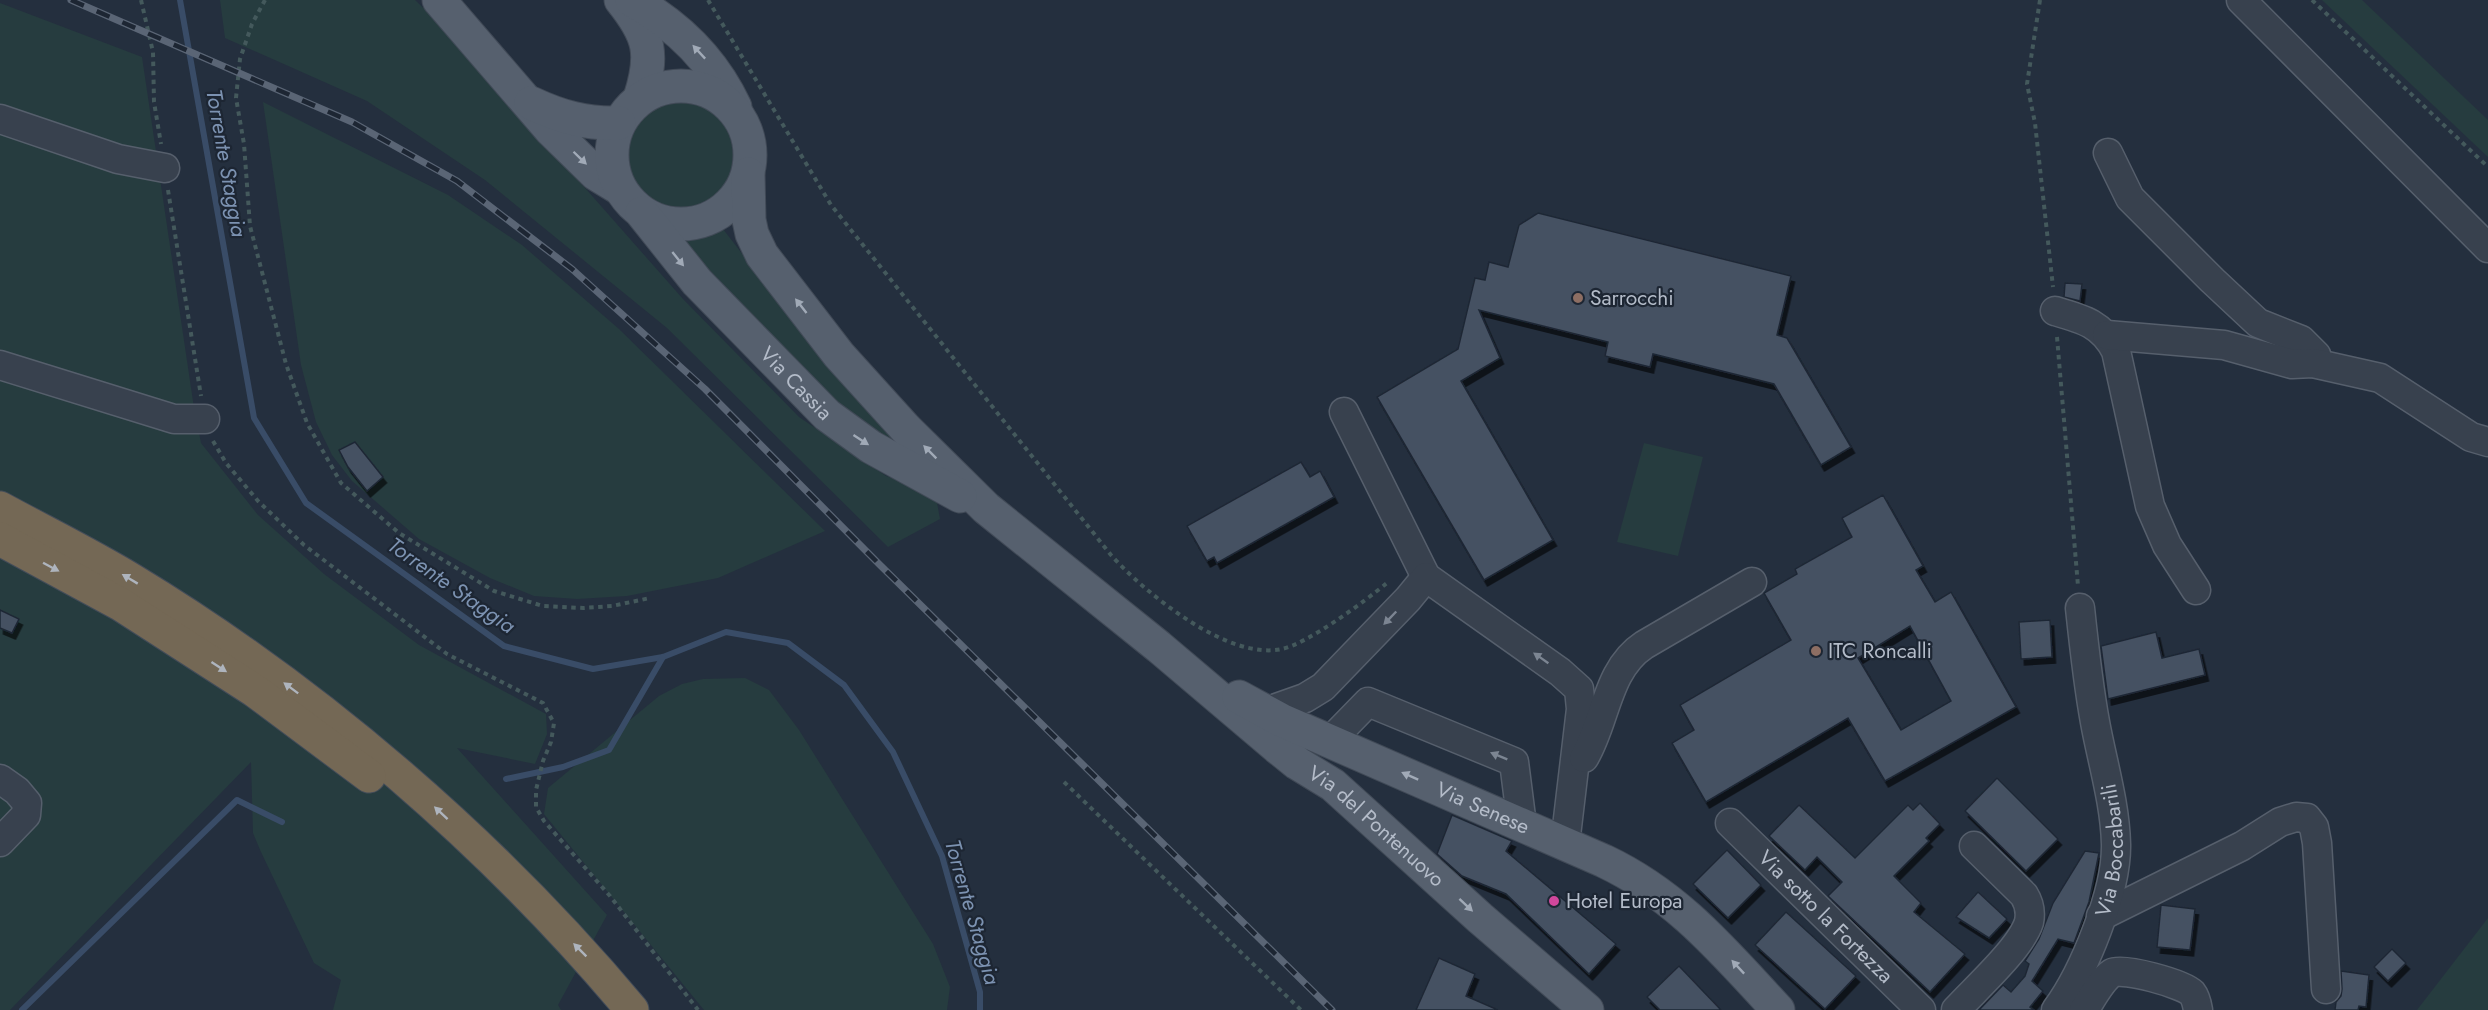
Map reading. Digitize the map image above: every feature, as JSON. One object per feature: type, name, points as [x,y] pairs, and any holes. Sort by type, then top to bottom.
[{"type":"highway","points":[[0,508],[131,579],[263,667],[382,757],[501,869],[590,960],[632,1010]]},
{"type":"highway","points":[[0,539],[120,604],[255,691],[371,778],[485,882],[577,977],[603,1010]]},
{"type":"main road","name":"Via Cassia","points":[[440,0],[551,130],[596,174],[619,188]]},
{"type":"main road","points":[[621,0],[638,21],[648,46],[649,66],[640,98]]},
{"type":"main road","points":[[632,0],[671,26],[699,52],[725,86],[741,120]]},
{"type":"main road","name":"Via Cassia","points":[[748,174],[739,194],[724,210],[705,221],[683,225],[661,223],[628,202],[619,188],[612,166],[612,144],[619,123],[628,110],[640,98],[661,88],[684,86],[706,90],[726,102],[741,120],[748,137],[749,220],[752,234],[762,255],[839,355],[869,390],[986,508],[1159,647]]},
{"type":"main road","name":"Via Cassia","points":[[526,100],[568,119],[597,124],[619,123]]},
{"type":"main road","name":"Via Cassia","points":[[642,213],[697,282],[826,416],[871,447],[927,479],[986,508]]},
{"type":"main road","name":"Via Senese","points":[[1159,647],[1265,712],[1617,867],[1659,892],[1709,937],[1778,1010]]},
{"type":"main road","name":"Via del Pontenuovo","points":[[1159,647],[1276,747],[1333,785],[1480,918],[1587,1010]]},
{"type":"main road","points":[[1311,771],[1312,758],[1320,751],[1344,747]]},
{"type":"street","points":[[2241,0],[2488,248]]},
{"type":"street","points":[[0,119],[118,159],[165,168]]},
{"type":"street","points":[[2108,153],[2130,198],[2212,280],[2258,322],[2301,340],[2316,355],[2313,363]]},
{"type":"street","points":[[2055,311],[2098,327],[2108,335],[2115,351],[2150,506],[2167,545],[2196,590]]},
{"type":"street","points":[[2108,335],[2224,345],[2292,364],[2313,363],[2380,378],[2471,438],[2488,442]]},
{"type":"street","points":[[0,365],[174,419],[205,419]]},
{"type":"street","points":[[1344,412],[1421,569],[1560,672],[1579,689],[1581,709],[1565,844]]},
{"type":"street","points":[[1265,712],[1305,698],[1323,687],[1408,599],[1421,569]]},
{"type":"street","points":[[1579,689],[1600,683],[1620,670],[1638,649],[1752,582]]},
{"type":"street","name":"Via Boccabarili","points":[[2056,1010],[2079,973],[2101,916],[2112,878],[2116,843],[2089,687],[2080,608]]},
{"type":"street","points":[[1572,774],[1590,748],[1620,670]]},
{"type":"street","points":[[1344,747],[1368,702],[1514,762],[1522,825]]},
{"type":"street","points":[[0,779],[17,790],[27,803],[26,814],[0,842]]},
{"type":"street","points":[[2101,916],[2242,846],[2280,822],[2296,817],[2307,818],[2314,826],[2317,843],[2326,990]]},
{"type":"street","name":"Via sotto la Fortezza","points":[[1730,823],[1921,1010]]},
{"type":"street","points":[[1956,1010],[2011,951],[2023,935],[2030,914],[2028,901],[2024,895],[1974,846]]},
{"type":"street","points":[[2084,1010],[2109,976],[2118,971],[2130,972],[2185,988],[2196,1000],[2198,1010]]},
{"type":"path","points":[[141,0],[153,52],[154,102],[205,419],[214,442],[226,463],[258,501],[304,546],[447,654],[543,703],[554,723],[551,742],[543,761],[536,790],[536,807],[544,821],[610,896],[698,1010]]},
{"type":"path","points":[[265,0],[252,24],[240,58],[236,98],[244,144],[250,226],[286,364],[307,423],[341,483],[399,533],[494,591],[543,606],[583,608],[612,606],[650,598]]},
{"type":"path","points":[[708,0],[839,215],[1111,555],[1135,580],[1163,602],[1226,641],[1246,648],[1272,650],[1293,645],[1310,636],[1383,586],[1421,569]]},
{"type":"path","points":[[2312,0],[2488,167]]},
{"type":"path","points":[[1064,782],[1301,1010]]},
{"type":"green space","points":[[220,0],[415,0],[444,28],[683,299],[799,417],[886,476],[935,492],[940,519],[888,547],[667,328],[485,180],[367,101],[225,38]]},
{"type":"green space","points":[[2322,0],[2362,0],[2488,120],[2488,157]]},
{"type":"green space","points":[[0,3],[142,57],[201,443],[258,515],[324,574],[419,645],[546,714],[547,734],[535,764],[457,748],[607,915],[558,1005],[561,1010],[333,1010],[341,980],[314,963],[253,833],[251,762],[10,1010],[0,1010]]},
{"type":"green space","points":[[679,101],[709,110],[717,117],[724,125],[733,155],[724,185],[717,193],[709,200],[679,209],[649,200],[641,193],[634,185],[625,155],[634,125],[641,117],[649,110]]},
{"type":"green space","points":[[263,102],[448,195],[522,245],[619,329],[825,531],[718,578],[627,596],[577,599],[534,596],[490,578],[419,539],[352,481],[332,455],[316,422],[301,365]]},
{"type":"green space","points":[[723,229],[818,352],[910,455],[845,412],[679,242]]},
{"type":"green space","points":[[1644,443],[1703,457],[1678,556],[1617,542]]},
{"type":"green space","points":[[745,678],[769,690],[799,730],[933,944],[950,987],[947,1010],[704,1010],[544,814],[548,788],[659,696],[682,684],[703,679]]},
{"type":"green space","points":[[2488,918],[2488,1010],[2417,1010]]},
{"type":"building","points":[[1538,213],[1791,276],[1777,335],[1787,338],[1851,447],[1821,465],[1774,384],[1653,354],[1650,367],[1605,356],[1608,342],[1479,310],[1500,358],[1461,381],[1553,540],[1484,580],[1377,397],[1458,349],[1475,278],[1485,280],[1489,262],[1508,267],[1519,225]]},
{"type":"building","points":[[2065,283],[2082,284],[2080,301],[2064,297]]},
{"type":"building","points":[[355,442],[383,477],[367,491],[348,467],[339,450]]},
{"type":"building","points":[[1301,462],[1310,477],[1320,471],[1334,497],[1217,563],[1214,557],[1207,561],[1187,526]]},
{"type":"building","points":[[1883,495],[1923,566],[1916,570],[1935,602],[1951,592],[2016,707],[1885,781],[1848,718],[1706,802],[1672,743],[1694,730],[1680,705],[1791,640],[1764,593],[1797,574],[1795,569],[1852,537],[1842,518]],"holes":[[[1910,626],[1951,701],[1901,730],[1858,658]]]},
{"type":"building","points":[[0,610],[19,619],[12,633],[0,628]]},
{"type":"building","points":[[2050,620],[2052,657],[2021,659],[2019,622]]},
{"type":"building","points":[[2156,632],[2162,658],[2199,649],[2205,675],[2108,699],[2101,646]]},
{"type":"building","points":[[1997,778],[2058,839],[2026,871],[1965,811]]},
{"type":"building","points":[[1920,803],[1940,824],[1926,838],[1929,841],[1894,876],[1921,903],[1914,912],[1965,954],[1930,992],[1828,896],[1842,882],[1817,857],[1805,870],[1769,836],[1799,805],[1855,858],[1908,805],[1913,810]]},
{"type":"building","points":[[1452,815],[1512,841],[1506,851],[1616,944],[1589,974],[1506,894],[1462,876],[1437,854]]},
{"type":"building","points":[[1727,850],[1761,885],[1728,918],[1693,884]]},
{"type":"building","points":[[2085,851],[2099,853],[2089,902],[2074,943],[2058,939],[2032,981],[2043,991],[2030,1007],[2034,1010],[1979,1010],[2003,985],[2011,992],[2025,976],[2029,964],[2025,961],[2039,939],[2053,903]]},
{"type":"building","points":[[1978,892],[2007,919],[1989,938],[1956,917]]},
{"type":"building","points":[[2161,905],[2195,909],[2190,950],[2157,947]]},
{"type":"building","points":[[1786,912],[1856,976],[1825,1009],[1755,945]]},
{"type":"building","points":[[2392,949],[2406,963],[2388,981],[2374,967]]},
{"type":"building","points":[[1439,958],[1475,974],[1466,996],[1498,1010],[1416,1010]]},
{"type":"building","points":[[1679,966],[1721,1010],[1660,1010],[1647,997]]},
{"type":"building","points":[[2341,971],[2369,975],[2366,1007],[2359,1006],[2358,1010],[2335,1010],[2336,1002],[2341,996]]},
{"type":"waterway","name":"Torrente Staggia","points":[[180,0],[254,418],[306,503],[504,646],[593,669],[663,657],[726,632],[788,643],[844,685],[893,752],[942,856],[980,992],[980,1010]]},
{"type":"waterway","points":[[506,779],[563,767],[609,750],[663,657]]},
{"type":"waterway","points":[[22,1010],[237,800],[282,822]]},
{"type":"railway","points":[[71,0],[352,122],[457,181],[572,269],[705,389],[880,565],[1332,1010]]},
{"type":"place","name":"Sarrocchi","points":[[1578,298]]},
{"type":"place","name":"ITC Roncalli","points":[[1816,651]]},
{"type":"place","name":"Hotel Europa","points":[[1554,901]]}]
